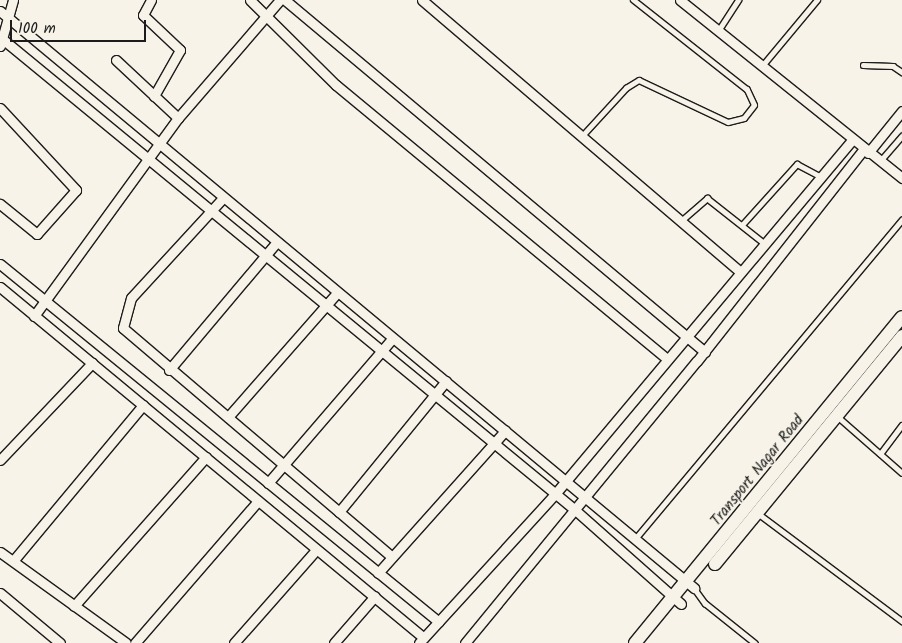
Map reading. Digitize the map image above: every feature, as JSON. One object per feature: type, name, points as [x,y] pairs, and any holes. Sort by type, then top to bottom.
[{"type":"main road","name":"Transport Nagar Road","points":[[692,586],[902,317]]},
{"type":"main road","name":"Transport Nagar Road","points":[[635,643],[678,601],[758,513],[902,336]]},
{"type":"main road","name":"Transport Nagar Road","points":[[646,643],[678,601]]},
{"type":"street","points":[[13,0],[1,40],[574,509],[678,601]]},
{"type":"street","points":[[150,0],[143,15],[180,50],[154,96]]},
{"type":"street","points":[[250,0],[265,17],[336,85],[667,359]]},
{"type":"street","points":[[34,316],[178,118],[280,0]]},
{"type":"street","points":[[286,0],[704,352]]},
{"type":"street","points":[[422,0],[740,272]]},
{"type":"street","points":[[680,0],[852,140],[902,178]]},
{"type":"street","points":[[0,11],[158,147],[446,382],[564,483],[692,586]]},
{"type":"street","points":[[116,60],[178,118]]},
{"type":"street","points":[[0,108],[76,190],[38,234],[0,204]]},
{"type":"street","points":[[465,643],[866,151],[902,111]]},
{"type":"street","points":[[0,287],[316,550],[375,596],[422,640],[555,494],[685,336],[852,140]]},
{"type":"street","points":[[222,199],[148,278],[123,313],[121,322],[128,335],[284,464],[392,557]]},
{"type":"street","points":[[169,370],[275,244]]},
{"type":"street","points":[[0,264],[439,622]]},
{"type":"street","points":[[228,417],[337,293]]},
{"type":"street","points":[[268,483],[392,339]]},
{"type":"street","points":[[0,460],[92,363]]},
{"type":"street","points":[[339,512],[446,382]]},
{"type":"street","points":[[13,561],[143,405]]},
{"type":"street","points":[[378,573],[505,431]]},
{"type":"street","points":[[74,606],[206,457]]},
{"type":"street","points":[[134,643],[258,502]]},
{"type":"street","points":[[234,643],[316,550]]},
{"type":"street","points":[[0,552],[126,643]]},
{"type":"street","points":[[0,593],[60,643]]},
{"type":"street","points":[[334,643],[375,596]]},
{"type":"lane","points":[[582,136],[626,88],[639,80],[728,122],[744,118],[754,105],[747,90],[633,0]]},
{"type":"lane","points":[[718,31],[738,0]]},
{"type":"lane","points":[[762,66],[817,0]]},
{"type":"lane","points":[[863,65],[893,66],[902,72]]},
{"type":"lane","points":[[880,162],[902,136]]},
{"type":"lane","points":[[742,225],[797,164],[821,177]]},
{"type":"lane","points":[[681,221],[707,198],[764,243]]},
{"type":"lane","points":[[635,539],[902,220]]},
{"type":"lane","points":[[837,416],[902,473]]},
{"type":"lane","points":[[880,454],[902,425]]},
{"type":"lane","points":[[758,513],[902,621]]},
{"type":"lane","points":[[692,586],[705,603],[755,643]]}]
